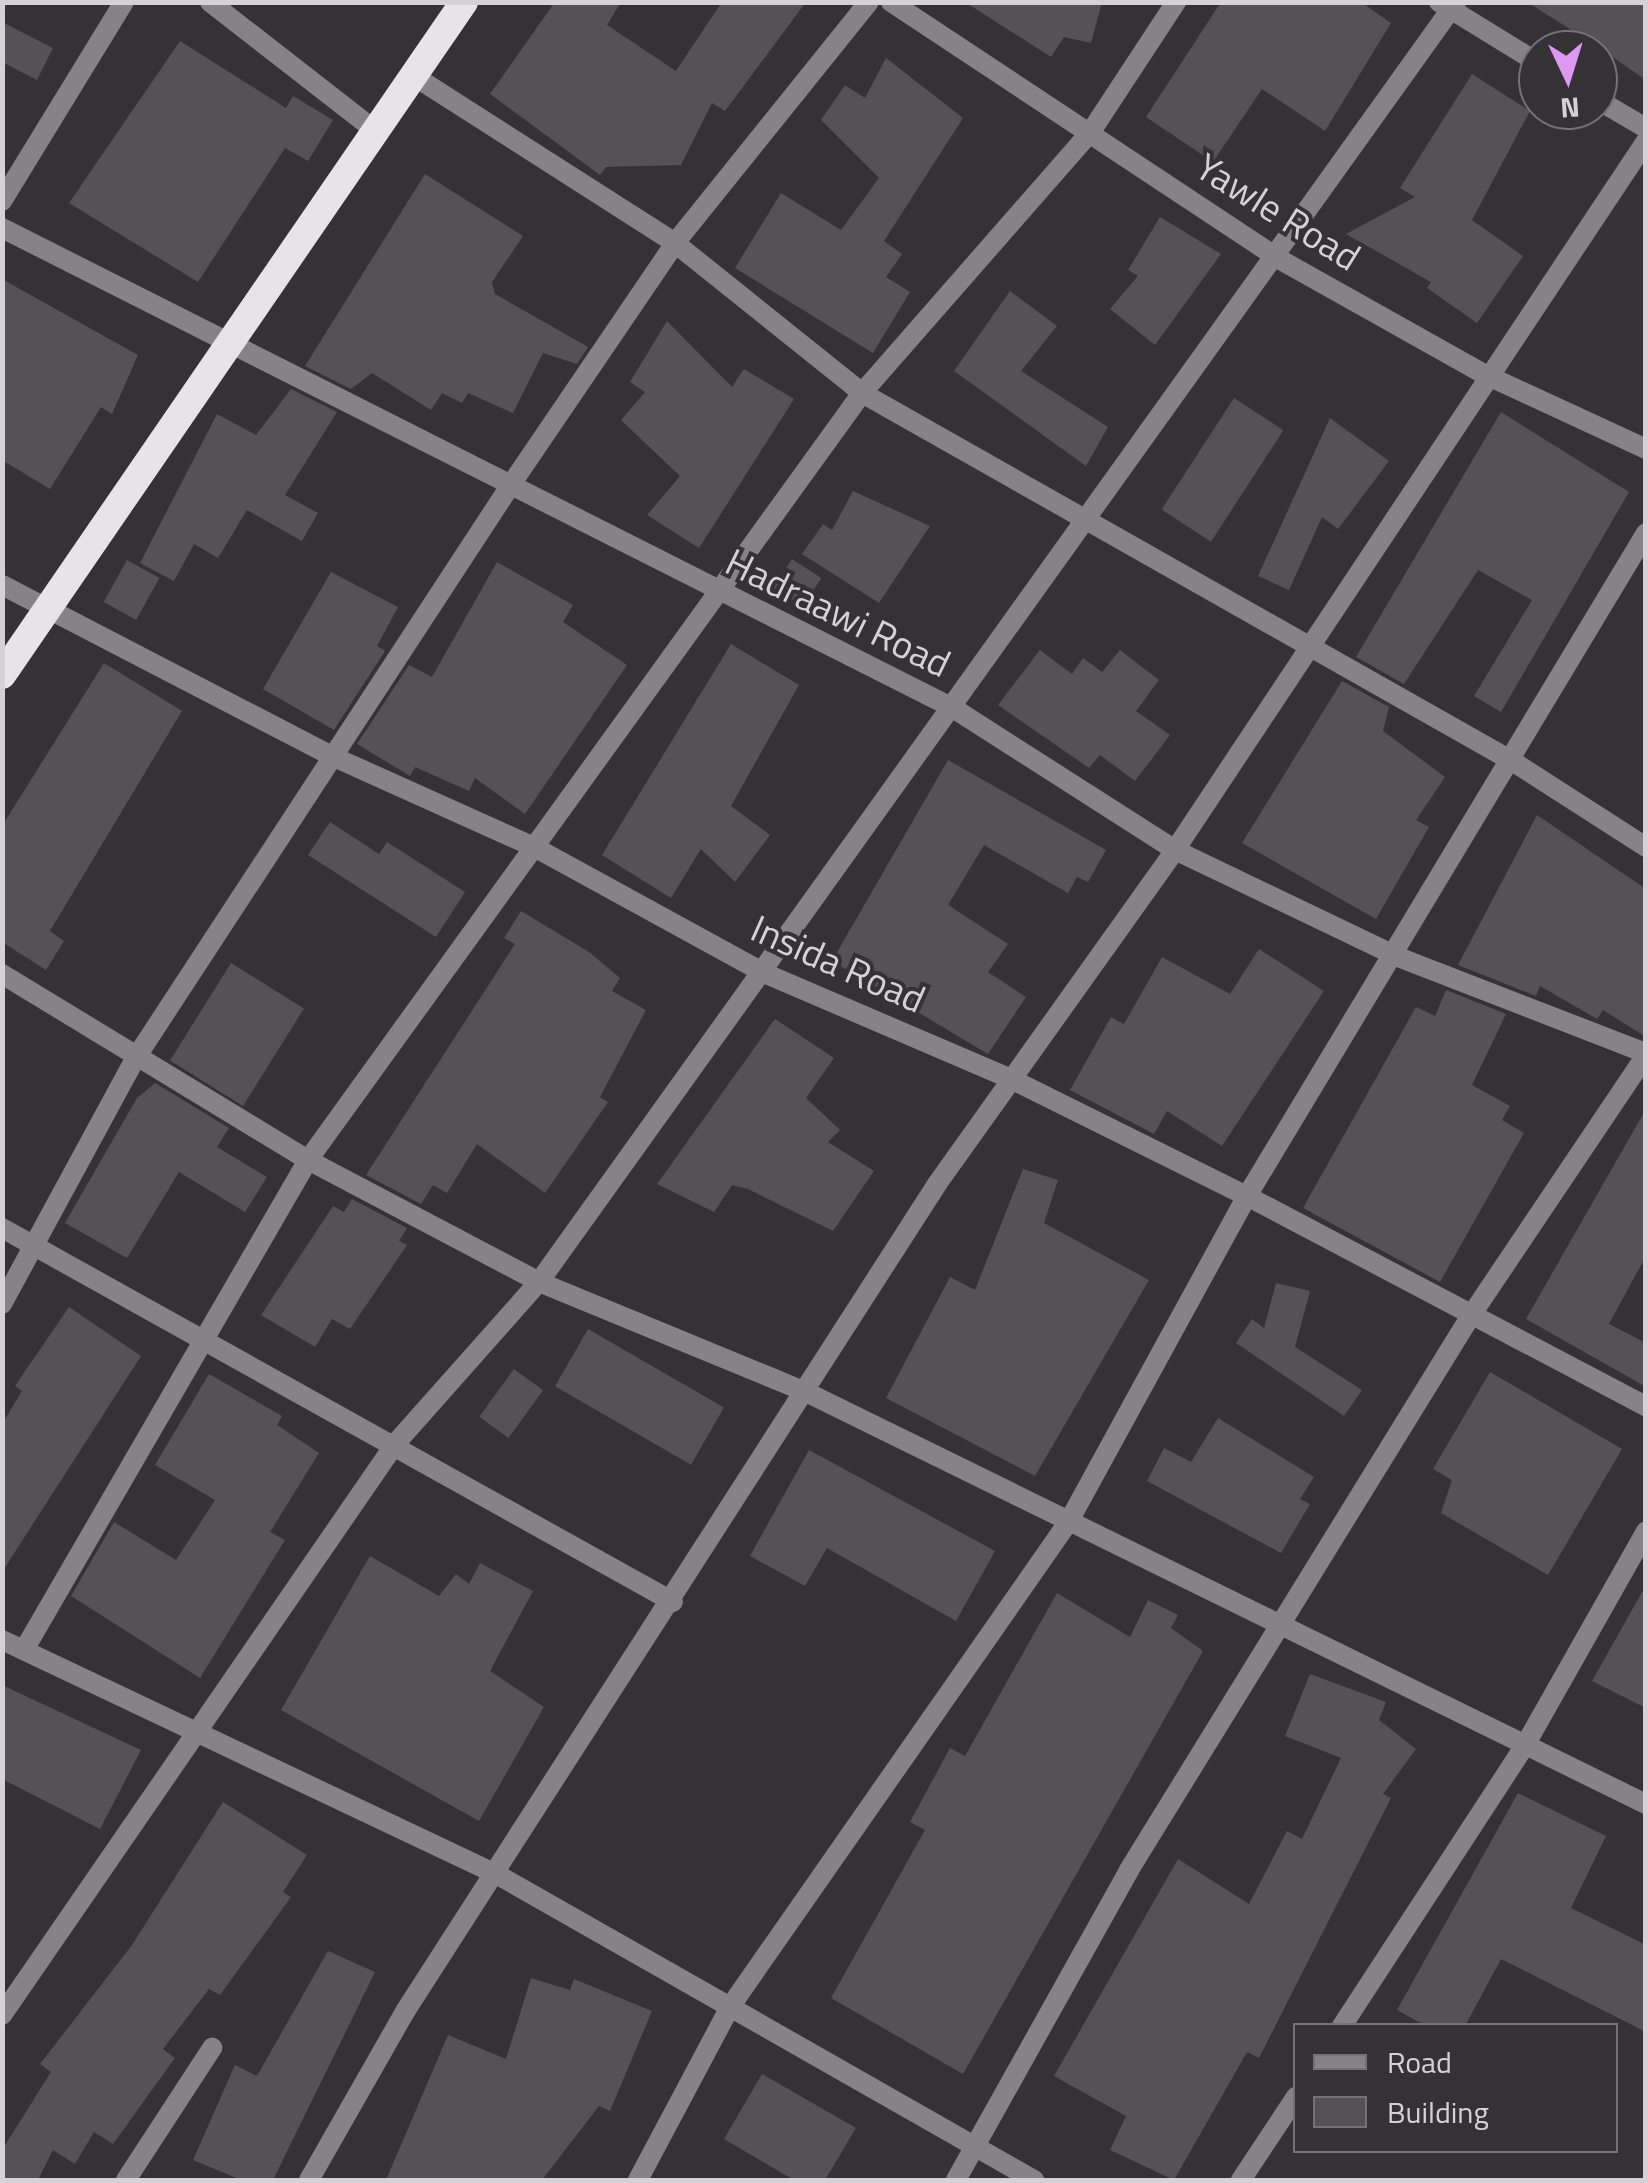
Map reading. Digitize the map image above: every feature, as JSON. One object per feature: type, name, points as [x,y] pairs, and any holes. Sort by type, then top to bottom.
[{"type":"highway","points":[[2,675],[373,128],[464,2]]},
{"type":"street","points":[[2,201],[124,2]]},
{"type":"street","points":[[210,2],[373,128]]},
{"type":"street","points":[[2,1304],[136,1059],[508,489],[675,243],[868,2]]},
{"type":"street","name":"Yawle Road","points":[[891,2],[1279,259],[1486,375],[1646,450]]},
{"type":"street","points":[[24,1650],[207,1343],[308,1160],[720,595],[862,393],[1090,133],[1176,2]]},
{"type":"street","points":[[2,2015],[395,1444],[538,1282],[1279,259],[1448,5],[1518,50]]},
{"type":"street","points":[[414,76],[675,243],[862,393],[1306,649],[1512,761],[1646,847]]},
{"type":"street","points":[[1618,112],[1646,128]]},
{"type":"street","points":[[309,2180],[406,2010],[498,1876],[1011,1079],[1175,850],[1486,375],[1646,141]]},
{"type":"street","name":"Hadraawi Road","points":[[2,228],[231,337],[508,489],[953,708],[1175,850],[1398,957],[1646,1054]]},
{"type":"street","points":[[638,2180],[730,2007],[1069,1520],[1247,1196],[1398,957],[1646,533]]},
{"type":"street","name":"Insida Road","points":[[2,585],[336,758],[536,848],[764,973],[1011,1079],[1247,1196],[1470,1317],[1646,1406]]},
{"type":"street","points":[[2,974],[136,1059],[308,1160],[538,1282],[806,1392],[1287,1624],[1524,1747],[1646,1804]]},
{"type":"street","points":[[956,2180],[1129,1870],[1287,1624],[1470,1317],[1646,1054]]},
{"type":"street","points":[[2,1228],[674,1602]]},
{"type":"street","points":[[1344,2023],[1524,1747],[1646,1532]]},
{"type":"street","points":[[2,1640],[498,1876],[1034,2180]]},
{"type":"street","points":[[126,2180],[212,2048]]},
{"type":"street","points":[[1241,2180],[1293,2102]]},
{"type":"building","points":[[555,2],[621,2],[607,25],[676,71],[722,2],[806,2],[725,111],[712,103],[681,165],[606,167],[600,175],[490,94]]},
{"type":"building","points":[[965,2],[1102,2],[1091,43],[1064,37],[1051,57]]},
{"type":"building","points":[[1221,2],[1361,2],[1391,23],[1325,131],[1262,89],[1213,162],[1146,117]]},
{"type":"building","points":[[1527,2],[1646,2],[1646,80],[1618,61],[1618,30],[1571,30]]},
{"type":"building","points":[[2,22],[53,48],[37,80],[2,62]]},
{"type":"building","points":[[180,41],[286,108],[293,96],[333,120],[308,161],[285,148],[198,282],[69,203]]},
{"type":"building","points":[[886,58],[963,118],[884,241],[902,254],[886,277],[910,292],[873,353],[735,268],[781,193],[841,230],[879,178],[821,120],[845,85],[865,98]]},
{"type":"building","points":[[1472,74],[1518,103],[1520,130],[1472,220],[1523,256],[1477,323],[1427,288],[1431,282],[1346,234],[1415,197],[1400,188]]},
{"type":"building","points":[[425,174],[523,236],[492,282],[495,294],[588,347],[577,364],[543,353],[513,413],[468,393],[462,403],[442,393],[431,410],[372,373],[351,389],[305,366]]},
{"type":"building","points":[[1160,217],[1221,254],[1155,345],[1110,309],[1138,276],[1128,270]]},
{"type":"building","points":[[2,279],[138,355],[112,414],[101,407],[50,489],[2,460]]},
{"type":"building","points":[[1010,291],[1057,326],[1021,371],[1108,427],[1086,466],[954,371]]},
{"type":"building","points":[[667,321],[732,387],[744,369],[794,399],[699,548],[647,515],[680,476],[621,420],[645,392],[630,382]]},
{"type":"building","points":[[291,389],[337,412],[285,495],[318,513],[302,541],[247,510],[218,558],[194,544],[174,581],[140,563],[217,414],[256,435]]},
{"type":"building","points":[[1234,398],[1283,430],[1211,542],[1162,510]]},
{"type":"building","points":[[1501,412],[1629,492],[1501,712],[1474,696],[1532,600],[1478,570],[1404,684],[1356,657]]},
{"type":"building","points":[[1330,418],[1389,461],[1338,529],[1322,517],[1289,590],[1258,576]]},
{"type":"building","points":[[853,491],[930,526],[879,603],[802,554],[823,524],[832,530]]},
{"type":"building","points":[[792,559],[821,578],[803,607],[773,588]]},
{"type":"building","points":[[127,560],[159,578],[136,620],[104,602]]},
{"type":"building","points":[[497,562],[573,605],[563,622],[627,665],[525,814],[475,778],[469,791],[415,767],[410,776],[357,744],[409,665],[432,677]]},
{"type":"building","points":[[331,572],[398,607],[377,646],[385,651],[334,730],[263,689]]},
{"type":"building","points":[[731,644],[799,685],[731,806],[770,835],[735,882],[701,849],[671,898],[602,855]]},
{"type":"building","points":[[1040,650],[1072,674],[1083,658],[1102,672],[1120,650],[1159,680],[1136,711],[1170,735],[1135,781],[1100,755],[1089,768],[998,705]]},
{"type":"building","points":[[104,663],[182,711],[50,931],[64,941],[46,970],[2,942],[2,826]]},
{"type":"building","points":[[1342,681],[1389,707],[1383,731],[1445,777],[1416,820],[1429,827],[1376,919],[1242,843]]},
{"type":"building","points":[[948,760],[1106,850],[1088,882],[1077,877],[1068,893],[984,845],[948,905],[1008,944],[988,972],[1026,997],[988,1054],[832,961]]},
{"type":"building","points":[[1537,815],[1646,889],[1646,1037],[1603,1010],[1597,1019],[1540,986],[1536,996],[1458,965]]},
{"type":"building","points":[[330,822],[379,854],[387,842],[465,892],[436,937],[308,855]]},
{"type":"building","points":[[521,911],[589,952],[620,978],[612,991],[646,1010],[600,1097],[608,1102],[545,1193],[477,1144],[447,1193],[433,1185],[421,1204],[366,1175],[515,944],[504,938]]},
{"type":"building","points":[[1259,949],[1324,991],[1222,1146],[1167,1111],[1154,1134],[1070,1090],[1111,1017],[1124,1024],[1162,957],[1230,994]]},
{"type":"building","points":[[231,963],[304,1009],[243,1106],[170,1061]]},
{"type":"building","points":[[1446,990],[1506,1014],[1472,1085],[1510,1106],[1502,1120],[1524,1133],[1440,1282],[1303,1208],[1416,1007],[1435,1016]]},
{"type":"building","points":[[775,1019],[834,1058],[806,1098],[840,1130],[828,1142],[874,1171],[833,1231],[748,1189],[732,1185],[714,1212],[657,1184]]},
{"type":"building","points":[[155,1083],[229,1128],[217,1147],[267,1177],[245,1212],[179,1172],[127,1258],[65,1223],[137,1098]]},
{"type":"building","points":[[1646,1109],[1646,1256],[1609,1324],[1646,1343],[1646,1387],[1526,1319]]},
{"type":"building","points":[[1023,1169],[1058,1180],[1044,1223],[1149,1280],[1035,1476],[886,1398],[950,1277],[975,1290]]},
{"type":"building","points":[[352,1199],[407,1228],[399,1241],[407,1245],[350,1329],[332,1319],[315,1347],[261,1315],[333,1206],[344,1212]]},
{"type":"building","points":[[1276,1283],[1310,1291],[1295,1347],[1362,1390],[1344,1416],[1236,1343],[1252,1319],[1264,1328]]},
{"type":"building","points":[[69,1307],[141,1356],[2,1572],[2,1424],[22,1391],[15,1386]]},
{"type":"building","points":[[588,1329],[724,1408],[691,1465],[555,1386]]},
{"type":"building","points":[[514,1369],[543,1390],[508,1438],[479,1417]]},
{"type":"building","points":[[1490,1372],[1622,1449],[1548,1575],[1441,1513],[1452,1480],[1433,1469]]},
{"type":"building","points":[[209,1374],[282,1416],[277,1425],[319,1453],[270,1532],[285,1540],[200,1678],[71,1596],[114,1522],[176,1560],[215,1500],[155,1465]]},
{"type":"building","points":[[1218,1418],[1314,1477],[1300,1499],[1310,1504],[1281,1553],[1147,1481],[1164,1448],[1191,1462]]},
{"type":"building","points":[[809,1450],[995,1551],[956,1621],[827,1548],[805,1586],[750,1556]]},
{"type":"building","points":[[370,1556],[439,1596],[456,1574],[469,1584],[480,1563],[533,1591],[490,1671],[544,1707],[479,1821],[281,1710]]},
{"type":"building","points":[[1646,1585],[1646,1708],[1592,1681]]},
{"type":"building","points":[[1057,1593],[1130,1637],[1148,1600],[1178,1615],[1171,1628],[1203,1651],[963,2074],[831,1998],[925,1830],[910,1822],[950,1748],[965,1756]]},
{"type":"building","points":[[1310,1674],[1386,1702],[1379,1720],[1416,1749],[1383,1794],[1391,1798],[1259,2058],[1247,2052],[1174,2180],[1110,2150],[1126,2116],[1054,2076],[1178,1859],[1249,1904],[1287,1831],[1302,1839],[1341,1758],[1285,1736]]},
{"type":"building","points":[[2,1685],[141,1750],[100,1829],[2,1779]]},
{"type":"building","points":[[1518,1793],[1606,1836],[1571,1908],[1646,1945],[1646,2032],[1501,1959],[1467,2023],[1421,2023],[1397,2010]]},
{"type":"building","points":[[223,1802],[307,1855],[283,1892],[291,1897],[220,1995],[209,1989],[163,2049],[175,2058],[113,2144],[94,2132],[75,2164],[53,2150],[38,2180],[2,2180],[2,2150],[51,2072],[40,2064],[132,1945]]},
{"type":"building","points":[[328,1951],[375,1972],[273,2180],[241,2180],[193,2160],[235,2065],[257,2076]]},
{"type":"building","points":[[531,1978],[570,1990],[574,1979],[652,2011],[610,2111],[599,2106],[542,2180],[386,2180],[448,2035],[506,2059]]},
{"type":"building","points":[[762,2074],[856,2128],[825,2180],[794,2180],[724,2139]]}]
